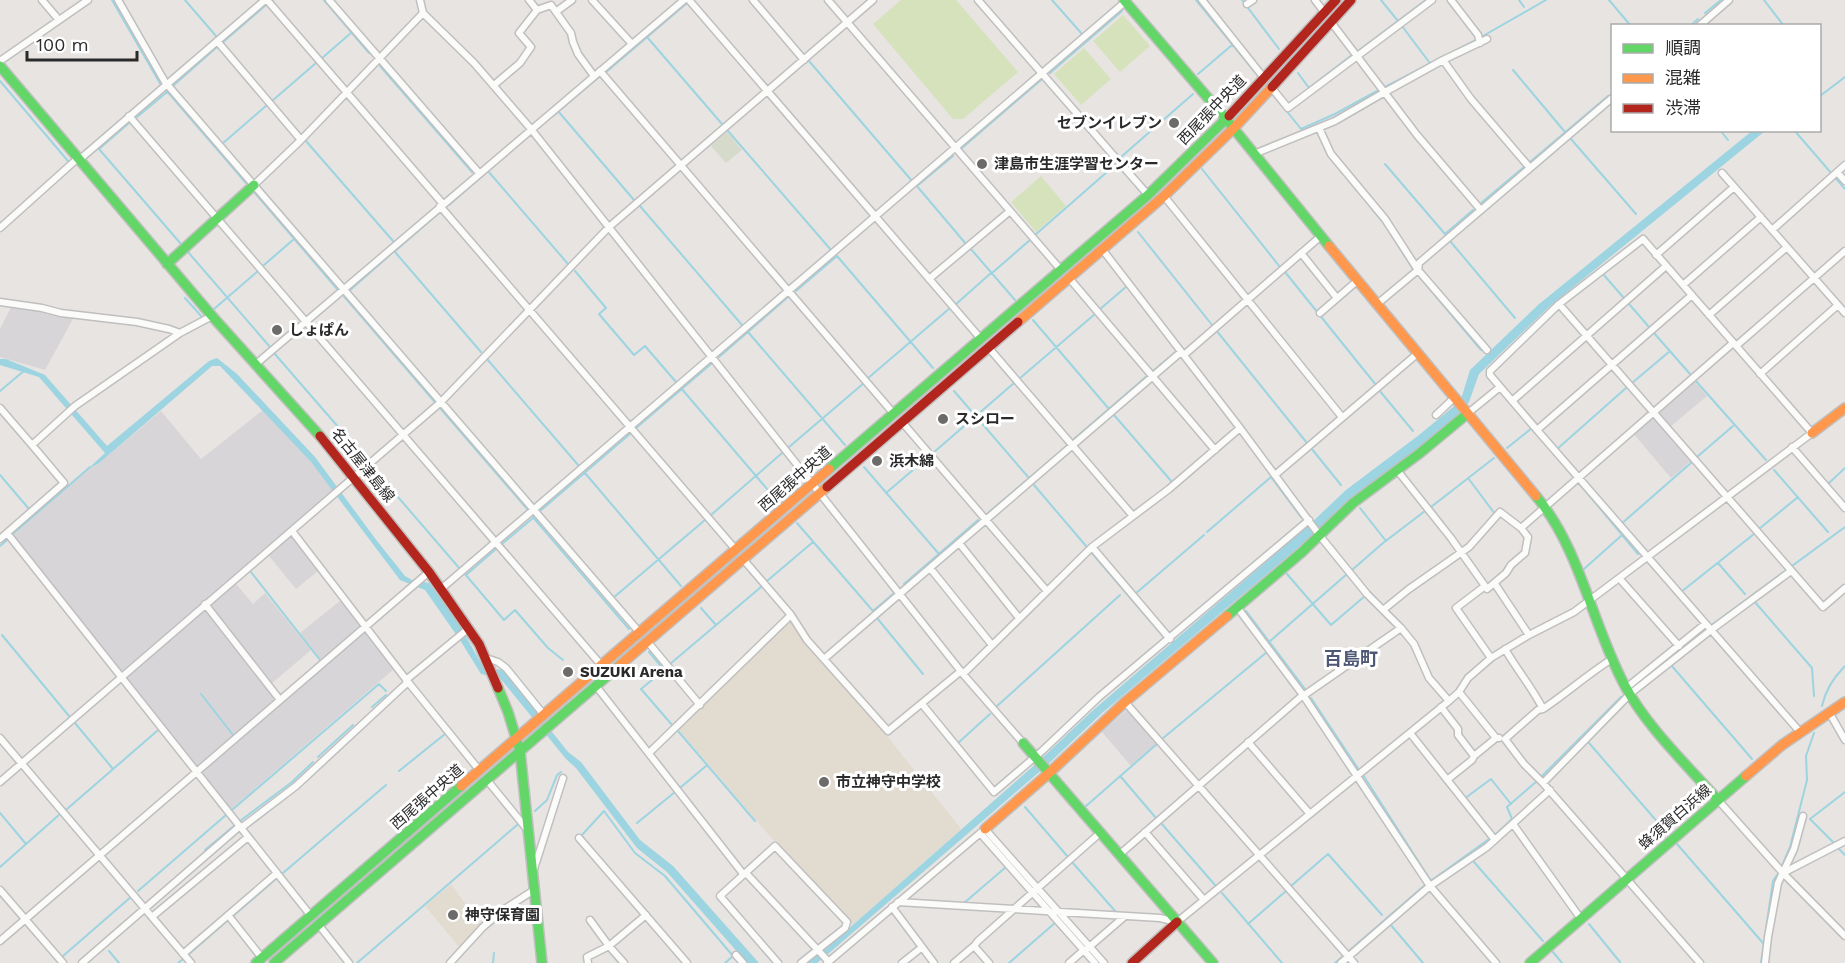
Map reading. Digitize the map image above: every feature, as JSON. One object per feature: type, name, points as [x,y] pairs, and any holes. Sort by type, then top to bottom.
[{"type":"main road","name":"西尾張中央道","points":[[259,961],[1148,195],[1226,119],[1336,0]]},
{"type":"main road","name":"西尾張中央道","points":[[274,963],[1164,196],[1234,128],[1351,0]]},
{"type":"main road","points":[[1125,1],[1234,128],[1357,281],[1545,507],[1568,547],[1612,659],[1628,691],[1648,720],[1718,800]]},
{"type":"main road","name":"名古屋津島線","points":[[0,66],[167,264],[354,477],[429,572],[488,662],[520,751],[542,963]]},
{"type":"main road","points":[[167,264],[254,184]]},
{"type":"main road","points":[[1812,433],[1845,408]]},
{"type":"main road","points":[[982,831],[1125,702],[1237,607],[1353,503],[1397,470],[1465,412]]},
{"type":"main road","name":"蜂須賀白浜線","points":[[1530,963],[1800,732],[1845,702]]},
{"type":"main road","points":[[1023,743],[1046,773],[1213,963]]},
{"type":"main road","points":[[1132,963],[1178,922]]},
{"type":"street","points":[[42,0],[59,20]]},
{"type":"street","points":[[0,61],[88,0]]},
{"type":"street","points":[[118,0],[167,84],[700,705]]},
{"type":"street","points":[[0,228],[266,0],[736,550]]},
{"type":"street","points":[[329,0],[479,173]]},
{"type":"street","points":[[420,0],[423,12],[494,85],[531,129],[962,672],[1023,743]]},
{"type":"street","points":[[529,0],[537,10]]},
{"type":"street","points":[[557,11],[572,0]]},
{"type":"street","points":[[592,0],[632,44]]},
{"type":"street","points":[[256,364],[684,0]]},
{"type":"street","points":[[689,0],[981,339]]},
{"type":"street","points":[[753,0],[804,60]]},
{"type":"street","points":[[828,0],[1061,270]]},
{"type":"street","points":[[0,782],[441,402],[609,227],[873,0]]},
{"type":"street","points":[[978,0],[1148,195]]},
{"type":"street","points":[[1202,0],[1264,78]]},
{"type":"street","points":[[1315,0],[1324,12]]},
{"type":"street","points":[[1271,87],[1288,108],[1432,0]]},
{"type":"street","points":[[1254,154],[1319,128],[1481,40],[1451,0]]},
{"type":"street","points":[[1701,24],[1729,0]]},
{"type":"street","points":[[441,589],[1125,1]]},
{"type":"street","points":[[494,85],[520,63],[531,47],[519,33],[537,10],[551,5],[571,33],[578,54],[594,76]]},
{"type":"street","points":[[254,184],[301,140],[423,12]]},
{"type":"street","points":[[1331,22],[1417,135],[1480,209]]},
{"type":"street","points":[[217,41],[301,140]]},
{"type":"street","points":[[1443,60],[1471,99],[1530,168]]},
{"type":"street","points":[[600,71],[894,414]]},
{"type":"street","points":[[1376,304],[1418,270],[1419,263],[1480,209],[1611,99]]},
{"type":"street","points":[[129,116],[602,666]]},
{"type":"street","points":[[1319,128],[1329,151],[1386,219],[1418,270],[1487,350]]},
{"type":"street","points":[[1772,230],[1845,165]]},
{"type":"street","points":[[1722,173],[1845,313]]},
{"type":"street","points":[[1835,174],[1845,181]]},
{"type":"street","points":[[1656,255],[1734,186]]},
{"type":"street","points":[[1164,196],[1342,417]]},
{"type":"street","points":[[929,279],[1010,211]]},
{"type":"street","points":[[1683,285],[1761,217]]},
{"type":"street","points":[[824,659],[1153,376],[1183,354],[1321,236]]},
{"type":"street","points":[[895,905],[1160,918],[1178,922],[1449,701],[1459,692],[1468,678],[1491,658],[1574,612],[1589,601],[1647,556],[1726,496],[1812,433],[1642,239],[1559,304],[1491,371],[1490,375],[1578,478],[1647,556],[1800,732]]},
{"type":"street","points":[[1709,315],[1787,247]]},
{"type":"street","points":[[1102,249],[1319,534],[1367,594],[1414,644],[1428,678],[1449,701]]},
{"type":"street","points":[[1521,528],[1653,412],[1845,251]]},
{"type":"street","points":[[1301,253],[1337,298]]},
{"type":"street","points":[[1512,401],[1666,266]]},
{"type":"street","points":[[1069,278],[1215,450]]},
{"type":"street","points":[[1320,313],[1357,281]]},
{"type":"street","points":[[1537,430],[1692,295]]},
{"type":"street","points":[[0,302],[60,313],[137,322],[180,333]]},
{"type":"street","points":[[1559,304],[1823,607],[1845,588]]},
{"type":"street","points":[[1760,374],[1838,306]]},
{"type":"street","points":[[32,445],[68,412],[180,333],[212,316]]},
{"type":"street","points":[[988,347],[1133,516]]},
{"type":"street","points":[[1275,475],[1417,354]]},
{"type":"street","points":[[1465,412],[1500,387]]},
{"type":"street","points":[[1436,415],[1454,398]]},
{"type":"street","points":[[0,408],[64,483],[0,539]]},
{"type":"street","points":[[902,422],[1046,590]]},
{"type":"street","points":[[743,559],[791,615],[807,639],[888,732],[992,645],[1092,547],[1240,428]]},
{"type":"street","points":[[1792,447],[1845,508]]},
{"type":"street","points":[[1383,609],[1461,553],[1477,539],[1500,512],[1521,528],[1528,537],[1527,550],[1495,584],[1487,589],[1461,553],[1397,470]]},
{"type":"street","points":[[922,704],[994,792],[1035,759],[1100,697],[1309,521]]},
{"type":"street","points":[[292,531],[407,681],[480,771]]},
{"type":"street","points":[[7,533],[349,963]]},
{"type":"street","points":[[959,543],[1019,618]]},
{"type":"street","points":[[1092,547],[1170,639]]},
{"type":"street","points":[[930,568],[992,645]]},
{"type":"street","points":[[1541,780],[1628,691],[1678,646],[1790,569]]},
{"type":"street","points":[[0,941],[429,572]]},
{"type":"street","points":[[1619,578],[1678,646]]},
{"type":"street","points":[[1495,584],[1529,635]]},
{"type":"street","points":[[1485,586],[1456,608],[1491,658]]},
{"type":"street","points":[[206,604],[280,700]]},
{"type":"street","points":[[1237,607],[1303,695],[1428,884],[1496,963]]},
{"type":"street","points":[[649,753],[791,615]]},
{"type":"street","points":[[1628,691],[1708,627]]},
{"type":"street","points":[[1119,855],[1303,695],[1401,628]]},
{"type":"street","points":[[82,963],[240,827],[296,786],[407,681],[467,630]]},
{"type":"street","points":[[1505,649],[1533,689],[1543,709]]},
{"type":"street","points":[[1505,739],[1538,710],[1565,695],[1590,673],[1612,659]]},
{"type":"street","points":[[488,662],[498,662],[506,668],[541,719]]},
{"type":"street","points":[[597,686],[745,874],[827,961],[982,831],[1058,912],[1095,963]]},
{"type":"street","points":[[1459,692],[1496,738],[1505,739],[1524,764],[1550,790],[1700,963]]},
{"type":"street","points":[[1125,702],[1354,963]]},
{"type":"street","points":[[1441,707],[1458,729],[1458,735],[1474,756]]},
{"type":"street","points":[[1829,712],[1845,740]]},
{"type":"street","points":[[1410,733],[1495,840]]},
{"type":"street","points":[[0,738],[191,963]]},
{"type":"street","points":[[1447,780],[1496,738]]},
{"type":"street","points":[[1248,742],[1310,814]]},
{"type":"street","points":[[533,872],[563,778]]},
{"type":"street","points":[[487,780],[528,830]]},
{"type":"street","points":[[1341,963],[1346,955],[1428,884],[1495,840],[1550,790]]},
{"type":"street","points":[[1718,800],[1783,873],[1845,936]]},
{"type":"street","points":[[1765,963],[1776,889],[1794,849],[1803,816]]},
{"type":"street","points":[[1513,824],[1581,919]]},
{"type":"street","points":[[1145,832],[1204,900]]},
{"type":"street","points":[[954,963],[1100,833]]},
{"type":"street","points":[[153,916],[248,837]]},
{"type":"street","points":[[579,838],[687,963]]},
{"type":"street","points":[[1783,873],[1845,841]]},
{"type":"street","points":[[778,963],[720,896],[775,846],[847,922],[845,928],[801,963]]},
{"type":"street","points":[[183,954],[277,873]]},
{"type":"street","points":[[0,890],[63,963]]},
{"type":"street","points":[[450,963],[483,927],[503,910],[534,890]]},
{"type":"street","points":[[1035,890],[1049,912],[1104,963]]},
{"type":"street","points":[[895,905],[921,948],[934,963]]},
{"type":"street","points":[[228,915],[259,961]]},
{"type":"street","points":[[588,963],[587,957],[609,945],[646,915]]},
{"type":"street","points":[[1069,963],[1124,917]]},
{"type":"street","points":[[590,920],[624,963]]},
{"type":"street","points":[[974,946],[989,963]]},
{"type":"street","points":[[903,963],[921,948]]},
{"type":"street","points":[[736,955],[743,963]]},
{"type":"shaded area","points":[[11,307],[74,317],[45,370],[0,357],[0,329]]},
{"type":"shaded area","points":[[1694,381],[1707,396],[1670,427],[1659,414],[1659,410]]},
{"type":"shaded area","points":[[263,410],[311,462],[333,490],[121,672],[13,536],[89,468],[98,464],[161,411],[201,459]]},
{"type":"shaded area","points":[[1651,418],[1691,461],[1671,478],[1633,433]]},
{"type":"shaded area","points":[[289,538],[293,538],[318,571],[296,589],[269,556]]},
{"type":"shaded area","points":[[236,584],[253,604],[265,593],[311,650],[271,684],[213,609],[212,604]]},
{"type":"shaded area","points":[[341,600],[359,623],[359,628],[321,661],[300,633]]},
{"type":"shaded area","points":[[206,609],[275,698],[275,701],[197,767],[126,678]]},
{"type":"shaded area","name":"市立神守中学校","points":[[789,622],[793,623],[805,641],[887,736],[961,829],[853,925],[775,842],[678,729]]},
{"type":"shaded area","points":[[363,633],[367,633],[394,669],[230,810],[202,775],[203,771]]},
{"type":"shaded area","points":[[1128,709],[1158,743],[1131,766],[1102,732]]},
{"type":"shaded area","name":"神守保育園","points":[[451,884],[481,925],[460,948],[425,906]]},
{"type":"green space","points":[[901,0],[956,0],[1018,72],[963,119],[953,119],[873,24]]},
{"type":"green space","points":[[1123,15],[1150,46],[1120,72],[1093,41]]},
{"type":"green space","points":[[1084,48],[1111,79],[1081,105],[1054,74]]},
{"type":"green space","points":[[727,132],[742,150],[726,163],[711,146]]},
{"type":"green space","points":[[1041,176],[1066,206],[1036,232],[1011,202]]},
{"type":"water","points":[[1751,132],[1764,132],[1550,306],[1479,374],[1469,402],[1458,415],[1415,451],[1350,499],[1319,530],[1102,713],[1045,767],[828,954],[817,963],[807,963],[1039,761],[1091,712],[1308,526],[1346,490],[1453,407],[1462,396],[1470,370],[1538,305]]},
{"type":"water","points":[[217,358],[237,374],[315,457],[405,576],[412,580],[429,583],[459,624],[483,667],[503,670],[568,752],[581,762],[640,840],[673,866],[759,963],[747,963],[667,872],[637,848],[576,768],[566,759],[500,678],[481,674],[425,590],[400,580],[311,462],[220,366],[212,366],[98,464],[89,468],[105,453],[39,377],[0,365],[0,359],[6,359],[45,375],[107,446],[209,361]]},
{"type":"waterway","points":[[112,0],[161,85]]},
{"type":"waterway","points":[[185,0],[216,36]]},
{"type":"waterway","points":[[324,0],[369,53]]},
{"type":"waterway","points":[[757,0],[803,54]]},
{"type":"waterway","points":[[1052,0],[1082,34]]},
{"type":"waterway","points":[[1196,0],[1255,72]]},
{"type":"waterway","points":[[1242,0],[1279,49]]},
{"type":"waterway","points":[[1381,0],[1398,21]]},
{"type":"waterway","points":[[1358,51],[1426,0]]},
{"type":"waterway","points":[[1519,0],[1524,7]]},
{"type":"waterway","points":[[1385,87],[1476,40],[1546,0]]},
{"type":"waterway","points":[[1609,0],[1629,24]]},
{"type":"waterway","points":[[1705,13],[1721,0]]},
{"type":"waterway","points":[[1764,0],[1782,24]]},
{"type":"waterway","points":[[605,73],[687,3]]},
{"type":"waterway","points":[[222,43],[266,5]]},
{"type":"waterway","points":[[1050,73],[1122,11]]},
{"type":"waterway","points":[[1692,24],[1698,19]]},
{"type":"waterway","points":[[1402,26],[1429,62]]},
{"type":"waterway","points":[[321,59],[352,32]]},
{"type":"waterway","points":[[647,37],[722,124]]},
{"type":"waterway","points":[[1198,74],[1232,45]]},
{"type":"waterway","points":[[174,85],[217,47]]},
{"type":"waterway","points":[[1298,73],[1309,88],[1352,55]]},
{"type":"waterway","points":[[809,61],[912,181]]},
{"type":"waterway","points":[[272,101],[316,63]]},
{"type":"waterway","points":[[380,66],[472,172]]},
{"type":"waterway","points":[[1513,70],[1565,132]]},
{"type":"waterway","points":[[553,116],[600,76]]},
{"type":"waterway","points":[[1821,95],[1845,77]]},
{"type":"waterway","points":[[253,79],[300,134]]},
{"type":"waterway","points":[[962,148],[1041,80]]},
{"type":"waterway","points":[[0,81],[68,161]]},
{"type":"waterway","points":[[166,90],[246,183]]},
{"type":"waterway","points":[[1277,99],[1301,129],[1377,91]]},
{"type":"waterway","points":[[137,117],[167,92]]},
{"type":"waterway","points":[[1121,157],[1193,94]]},
{"type":"waterway","points":[[1530,162],[1608,96]]},
{"type":"waterway","points":[[222,144],[267,105]]},
{"type":"waterway","points":[[558,111],[634,200]]},
{"type":"waterway","points":[[129,123],[99,149],[181,244]]},
{"type":"waterway","points":[[728,131],[831,250]]},
{"type":"waterway","points":[[1722,132],[1728,140]]},
{"type":"waterway","points":[[1796,132],[1845,189]]},
{"type":"waterway","points":[[1571,139],[1636,214]]},
{"type":"waterway","points":[[306,141],[393,241]]},
{"type":"waterway","points":[[449,205],[512,150]]},
{"type":"waterway","points":[[917,186],[953,156]]},
{"type":"waterway","points":[[1385,164],[1445,234],[1473,210]]},
{"type":"waterway","points":[[1035,235],[1115,165]]},
{"type":"waterway","points":[[1481,203],[1524,167]]},
{"type":"waterway","points":[[1202,169],[1280,267]]},
{"type":"waterway","points":[[488,171],[568,264]]},
{"type":"waterway","points":[[916,185],[966,244]]},
{"type":"waterway","points":[[254,192],[338,290]]},
{"type":"waterway","points":[[640,206],[742,325]]},
{"type":"waterway","points":[[1372,209],[1413,269]]},
{"type":"waterway","points":[[394,252],[439,213]]},
{"type":"waterway","points":[[1138,232],[1212,325]]},
{"type":"waterway","points":[[264,265],[294,239]]},
{"type":"waterway","points":[[992,273],[1030,240]]},
{"type":"waterway","points":[[1450,241],[1515,318]]},
{"type":"waterway","points":[[970,248],[1015,300]]},
{"type":"waterway","points":[[188,252],[270,347]]},
{"type":"waterway","points":[[395,252],[481,352]]},
{"type":"waterway","points":[[349,291],[390,255]]},
{"type":"waterway","points":[[796,291],[837,256],[933,368]]},
{"type":"waterway","points":[[214,309],[258,271]]},
{"type":"waterway","points":[[575,271],[606,308],[599,314],[634,355],[645,346],[676,382]]},
{"type":"waterway","points":[[1285,272],[1376,385]]},
{"type":"waterway","points":[[955,305],[991,273]]},
{"type":"waterway","points":[[1603,274],[1623,297]]},
{"type":"waterway","points":[[1418,275],[1481,350]]},
{"type":"waterway","points":[[1099,310],[1127,286],[1177,351],[1154,370]]},
{"type":"waterway","points":[[342,294],[434,401]]},
{"type":"waterway","points":[[719,357],[788,297]]},
{"type":"waterway","points":[[185,298],[202,317]]},
{"type":"waterway","points":[[1629,304],[1649,327]]},
{"type":"waterway","points":[[867,379],[950,308]]},
{"type":"waterway","points":[[1019,379],[1095,314]]},
{"type":"waterway","points":[[1033,320],[1109,409]]},
{"type":"waterway","points":[[1216,330],[1307,443]]},
{"type":"waterway","points":[[748,332],[845,445]]},
{"type":"waterway","points":[[1654,333],[1690,374]]},
{"type":"waterway","points":[[1632,383],[1670,351]]},
{"type":"waterway","points":[[274,353],[366,459]]},
{"type":"waterway","points":[[487,359],[579,466]]},
{"type":"waterway","points":[[636,428],[711,364]]},
{"type":"waterway","points":[[0,391],[25,370]]},
{"type":"waterway","points":[[1074,439],[1147,376]]},
{"type":"waterway","points":[[1695,380],[1766,460]]},
{"type":"waterway","points":[[789,447],[864,383]]},
{"type":"waterway","points":[[933,453],[1014,383]]},
{"type":"waterway","points":[[681,388],[779,503]]},
{"type":"waterway","points":[[1556,450],[1626,388]]},
{"type":"waterway","points":[[1379,390],[1413,431]]},
{"type":"waterway","points":[[954,391],[1029,478]]},
{"type":"waterway","points":[[440,408],[528,510]]},
{"type":"waterway","points":[[1114,415],[1172,482]]},
{"type":"waterway","points":[[1697,457],[1733,426]]},
{"type":"waterway","points":[[1507,448],[1532,428],[1536,434]]},
{"type":"waterway","points":[[540,511],[631,433]]},
{"type":"waterway","points":[[988,513],[1067,446]]},
{"type":"waterway","points":[[1311,448],[1341,485]]},
{"type":"waterway","points":[[711,515],[782,453]]},
{"type":"waterway","points":[[886,493],[927,458]]},
{"type":"waterway","points":[[1431,507],[1494,458]]},
{"type":"waterway","points":[[1620,525],[1692,462]]},
{"type":"waterway","points":[[13,534],[90,467]]},
{"type":"waterway","points":[[864,467],[939,554]]},
{"type":"waterway","points":[[373,468],[460,569]]},
{"type":"waterway","points":[[1828,484],[1845,468]]},
{"type":"waterway","points":[[1774,470],[1828,532]]},
{"type":"waterway","points":[[585,473],[681,586]]},
{"type":"waterway","points":[[0,475],[29,509]]},
{"type":"waterway","points":[[1207,532],[1271,477],[1301,517]]},
{"type":"waterway","points":[[1468,478],[1495,514]]},
{"type":"waterway","points":[[1578,482],[1638,554]]},
{"type":"waterway","points":[[1034,485],[1086,546]]},
{"type":"waterway","points":[[1759,529],[1798,497]]},
{"type":"waterway","points":[[1431,507],[1462,548]]},
{"type":"waterway","points":[[1360,508],[1386,541]]},
{"type":"waterway","points":[[1352,570],[1425,511]]},
{"type":"waterway","points":[[532,516],[629,629]]},
{"type":"waterway","points":[[503,543],[533,518]]},
{"type":"waterway","points":[[613,598],[705,520]]},
{"type":"waterway","points":[[904,584],[978,520]]},
{"type":"waterway","points":[[797,523],[873,611],[893,594]]},
{"type":"waterway","points":[[1634,686],[1713,624],[1845,527]]},
{"type":"waterway","points":[[1681,592],[1754,534]]},
{"type":"waterway","points":[[1135,594],[1204,535]]},
{"type":"waterway","points":[[1584,569],[1622,535]]},
{"type":"waterway","points":[[0,546],[7,540]]},
{"type":"waterway","points":[[767,581],[813,542]]},
{"type":"waterway","points":[[466,575],[496,549]]},
{"type":"waterway","points":[[1091,552],[1163,636]]},
{"type":"waterway","points":[[1718,563],[1745,594]]},
{"type":"waterway","points":[[251,572],[320,660]]},
{"type":"waterway","points":[[465,574],[504,620],[515,610],[548,648],[563,660]]},
{"type":"waterway","points":[[1287,574],[1331,625],[1365,596]]},
{"type":"waterway","points":[[1269,642],[1347,574]]},
{"type":"waterway","points":[[670,664],[761,587]]},
{"type":"waterway","points":[[996,707],[1120,595]]},
{"type":"waterway","points":[[1754,601],[1812,668],[1814,696]]},
{"type":"waterway","points":[[701,608],[716,625]]},
{"type":"waterway","points":[[1246,611],[1305,689]]},
{"type":"waterway","points":[[877,618],[923,674]]},
{"type":"waterway","points":[[2,635],[69,716]]},
{"type":"waterway","points":[[649,652],[664,670],[641,689],[673,726]]},
{"type":"waterway","points":[[1162,739],[1267,652]]},
{"type":"waterway","points":[[1671,665],[1752,759]]},
{"type":"waterway","points":[[1822,706],[1825,695],[1845,666]]},
{"type":"waterway","points":[[232,810],[379,684],[386,691]]},
{"type":"waterway","points":[[201,694],[233,735]]},
{"type":"waterway","points":[[372,707],[386,695]]},
{"type":"waterway","points":[[1496,834],[1512,819],[1507,807],[1537,781],[1621,697]]},
{"type":"waterway","points":[[1311,698],[1359,770]]},
{"type":"waterway","points":[[958,743],[990,714]]},
{"type":"waterway","points":[[75,723],[113,769]]},
{"type":"waterway","points":[[318,757],[353,725]]},
{"type":"waterway","points":[[67,809],[157,731]]},
{"type":"waterway","points":[[678,731],[755,821]]},
{"type":"waterway","points":[[1782,866],[1790,847],[1807,780],[1806,756],[1814,733]]},
{"type":"waterway","points":[[399,771],[445,734]]},
{"type":"waterway","points":[[1589,743],[1667,833]]},
{"type":"waterway","points":[[1086,806],[1157,744]]},
{"type":"waterway","points":[[240,821],[292,782],[313,762]]},
{"type":"waterway","points":[[681,787],[706,766]]},
{"type":"waterway","points":[[535,811],[547,800],[557,775],[561,772]]},
{"type":"waterway","points":[[1363,775],[1431,881]]},
{"type":"waterway","points":[[1121,777],[1156,818]]},
{"type":"waterway","points":[[1464,799],[1491,779],[1511,804]]},
{"type":"waterway","points":[[283,873],[386,785]]},
{"type":"waterway","points":[[637,823],[675,792]]},
{"type":"waterway","points":[[1833,842],[1810,819],[1845,792]]},
{"type":"waterway","points":[[1025,807],[1068,857]]},
{"type":"waterway","points":[[581,836],[604,811],[635,853],[665,876],[733,956],[725,963]]},
{"type":"waterway","points":[[0,813],[26,844]]},
{"type":"waterway","points":[[0,867],[60,814]]},
{"type":"waterway","points":[[138,891],[226,815]]},
{"type":"waterway","points":[[1161,823],[1215,885]]},
{"type":"waterway","points":[[205,850],[235,825]]},
{"type":"waterway","points":[[357,963],[517,825]]},
{"type":"waterway","points":[[990,839],[1034,889]]},
{"type":"waterway","points":[[1335,963],[1425,885],[1489,839]]},
{"type":"waterway","points":[[1677,844],[1763,943]]},
{"type":"waterway","points":[[1838,848],[1845,855]]},
{"type":"waterway","points":[[1291,886],[1328,854],[1382,915]]},
{"type":"waterway","points":[[1072,862],[1116,912]]},
{"type":"waterway","points":[[1474,862],[1543,941]]},
{"type":"waterway","points":[[964,903],[1006,867]]},
{"type":"waterway","points":[[1548,868],[1578,909]]},
{"type":"waterway","points":[[1761,963],[1773,881],[1777,875]]},
{"type":"waterway","points":[[233,916],[277,878]]},
{"type":"waterway","points":[[1248,924],[1286,891]]},
{"type":"waterway","points":[[1222,893],[1282,963]]},
{"type":"waterway","points":[[63,956],[132,896]]},
{"type":"waterway","points":[[188,955],[228,920]]},
{"type":"waterway","points":[[1009,963],[1056,922]]},
{"type":"waterway","points":[[1390,924],[1423,963]]},
{"type":"waterway","points":[[1589,924],[1620,962]]},
{"type":"waterway","points":[[1069,929],[1099,963]]},
{"type":"waterway","points":[[109,951],[119,963]]},
{"type":"waterway","points":[[610,952],[619,963]]},
{"type":"waterway","points":[[1553,952],[1562,963]]},
{"type":"waterway","points":[[493,963],[494,953]]},
{"type":"waterway","points":[[178,963],[183,959]]},
{"type":"traffic: fast","points":[[1124,0],[1226,119],[1329,246]]},
{"type":"traffic: fast","points":[[0,66],[212,316],[320,436]]},
{"type":"traffic: fast","points":[[829,469],[1148,195],[1229,116]]},
{"type":"traffic: fast","points":[[167,264],[254,185]]},
{"type":"traffic: fast","points":[[1227,616],[1302,552],[1353,503],[1420,453],[1467,414]]},
{"type":"traffic: fast","points":[[1536,496],[1564,540],[1625,686],[1644,716],[1718,800]]},
{"type":"traffic: fast","points":[[274,963],[620,665]]},
{"type":"traffic: fast","points":[[498,688],[520,751],[542,963]]},
{"type":"traffic: fast","points":[[1023,743],[1213,963]]},
{"type":"traffic: fast","points":[[1530,963],[1746,776]]},
{"type":"traffic: fast","points":[[256,963],[461,786]]},
{"type":"traffic: slow","points":[[1018,322],[1164,196],[1234,128],[1272,87]]},
{"type":"traffic: slow","points":[[1329,246],[1536,496]]},
{"type":"traffic: slow","points":[[1812,433],[1845,408]]},
{"type":"traffic: slow","points":[[461,786],[829,469]]},
{"type":"traffic: slow","points":[[620,665],[827,487]]},
{"type":"traffic: slow","points":[[985,829],[1125,702],[1227,616]]},
{"type":"traffic: slow","points":[[1746,776],[1782,745],[1845,702]]},
{"type":"traffic: jam","points":[[1229,116],[1336,0]]},
{"type":"traffic: jam","points":[[1272,87],[1351,0]]},
{"type":"traffic: jam","points":[[827,487],[1018,322]]},
{"type":"traffic: jam","points":[[320,436],[429,572],[479,644],[498,688]]},
{"type":"traffic: jam","points":[[1132,963],[1177,922]]},
{"type":"place","name":"セブンイレブン","points":[[1174,123]]},
{"type":"place","name":"津島市生涯学習センター","points":[[982,164]]},
{"type":"place","name":"しょぱん","points":[[277,330]]},
{"type":"place","name":"スシロー","points":[[943,419]]},
{"type":"place","name":"浜木綿","points":[[877,461]]},
{"type":"place","name":"SUZUKI Arena","points":[[568,672]]},
{"type":"place","name":"市立神守中学校","points":[[824,782]]},
{"type":"place","name":"神守保育園","points":[[453,915]]},
{"type":"district","name":"百島町","points":[[1351,659]]}]
